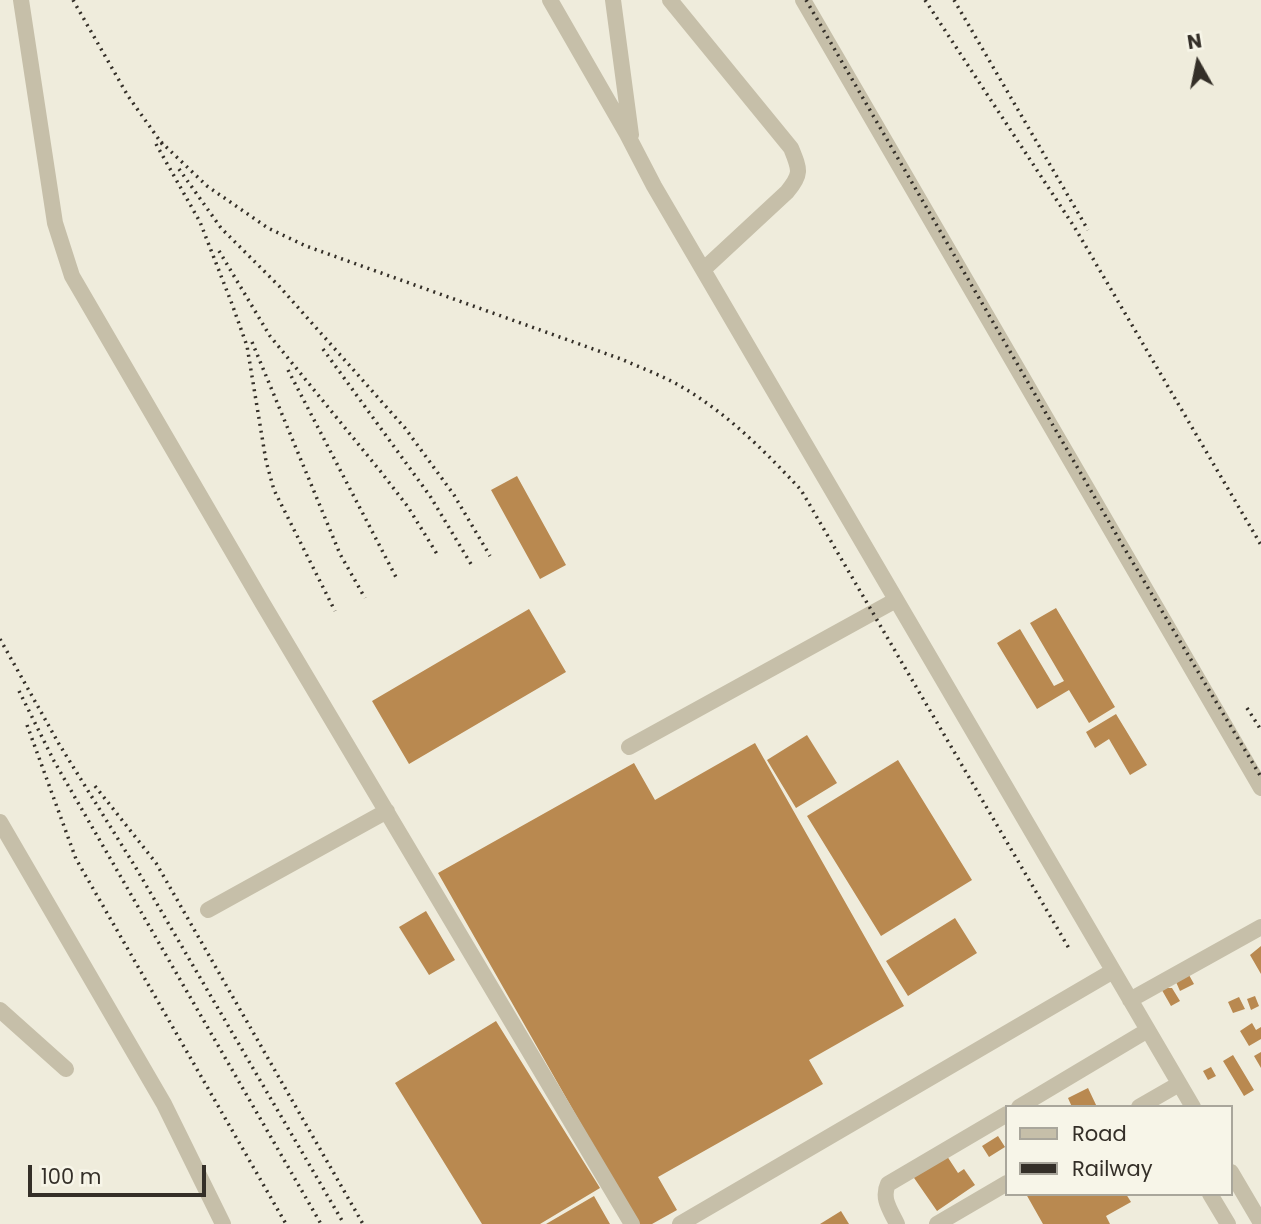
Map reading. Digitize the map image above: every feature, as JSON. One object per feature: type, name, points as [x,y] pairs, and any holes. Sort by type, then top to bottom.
[{"type":"lane","points":[[21,0],[55,223],[72,276],[632,1224]]},
{"type":"lane","points":[[550,0],[654,186],[1192,1105]]},
{"type":"lane","points":[[613,0],[632,144]]},
{"type":"lane","points":[[670,0],[791,148],[798,164],[798,178],[787,192],[704,269]]},
{"type":"lane","points":[[803,0],[1261,788]]},
{"type":"lane","points":[[629,747],[896,600]]},
{"type":"lane","points":[[208,911],[387,811]]},
{"type":"lane","points":[[0,822],[163,1104],[223,1224]]},
{"type":"lane","points":[[1130,1000],[1261,927]]},
{"type":"lane","points":[[680,1224],[1113,971]]},
{"type":"lane","points":[[0,1010],[66,1069]]},
{"type":"lane","points":[[1022,1105],[1148,1030]]},
{"type":"lane","points":[[1148,1104],[1179,1084]]},
{"type":"lane","points":[[897,1224],[886,1202],[884,1193],[888,1184],[1006,1115]]},
{"type":"lane","points":[[1233,1175],[1261,1223]]},
{"type":"lane","points":[[937,1224],[1006,1184]]},
{"type":"lane","points":[[1211,1196],[1228,1224]]},
{"type":"building","points":[[517,476],[566,565],[540,579],[491,490]]},
{"type":"building","points":[[1056,608],[1115,707],[1089,723],[1069,690],[1037,709],[997,643],[1020,629],[1054,686],[1064,681],[1030,623]]},
{"type":"building","points":[[529,609],[566,672],[409,764],[372,701]]},
{"type":"building","points":[[1116,714],[1147,765],[1130,775],[1109,739],[1095,748],[1086,732]]},
{"type":"building","points":[[807,735],[837,783],[796,808],[767,760]]},
{"type":"building","points":[[755,743],[904,1006],[809,1060],[823,1084],[658,1177],[677,1210],[652,1224],[638,1224],[438,873],[634,763],[655,800]]},
{"type":"building","points":[[898,760],[972,880],[881,936],[807,816]]},
{"type":"building","points":[[426,911],[455,960],[429,975],[399,927]]},
{"type":"building","points":[[955,918],[977,953],[908,996],[886,961]]},
{"type":"building","points":[[1261,946],[1261,974],[1250,955]]},
{"type":"building","points":[[1189,975],[1194,984],[1180,991],[1176,982]]},
{"type":"building","points":[[1164,982],[1168,988],[1172,988],[1180,1001],[1171,1006],[1159,985]]},
{"type":"building","points":[[1255,996],[1259,1006],[1251,1010],[1247,999]]},
{"type":"building","points":[[1239,997],[1245,1009],[1233,1013],[1228,1002]]},
{"type":"building","points":[[496,1021],[600,1188],[540,1224],[482,1224],[395,1083]]},
{"type":"building","points":[[1252,1023],[1256,1030],[1261,1027],[1261,1039],[1249,1046],[1240,1031]]},
{"type":"building","points":[[1261,1052],[1261,1068],[1254,1056]]},
{"type":"building","points":[[1233,1055],[1254,1090],[1244,1096],[1223,1061]]},
{"type":"building","points":[[1211,1067],[1216,1076],[1208,1080],[1203,1071]]},
{"type":"building","points":[[1088,1088],[1096,1105],[1071,1105],[1068,1098]]},
{"type":"building","points":[[998,1136],[1005,1147],[989,1157],[982,1146]]},
{"type":"building","points":[[945,1153],[958,1173],[964,1169],[975,1185],[937,1211],[912,1175]]},
{"type":"building","points":[[594,1196],[610,1224],[546,1224]]},
{"type":"building","points":[[1027,1196],[1127,1196],[1131,1202],[1106,1216],[1110,1224],[1043,1224]]},
{"type":"building","points":[[841,1211],[849,1224],[820,1224]]},
{"type":"railway","points":[[73,0],[128,96],[165,148]]},
{"type":"railway","points":[[806,0],[1123,546],[1261,777]]},
{"type":"railway","points":[[925,0],[1075,228],[1261,545]]},
{"type":"railway","points":[[954,0],[1088,230]]},
{"type":"railway","points":[[161,142],[207,186],[268,228],[306,246],[621,359],[689,391],[740,430],[801,490],[1070,950]]},
{"type":"railway","points":[[156,144],[200,222],[232,304],[247,346],[266,461],[274,490],[335,611]]},
{"type":"railway","points":[[179,169],[221,228],[279,286],[405,428],[454,495],[490,556]]},
{"type":"railway","points":[[219,251],[270,336],[408,507],[437,554]]},
{"type":"railway","points":[[252,342],[340,554],[365,598]]},
{"type":"railway","points":[[323,349],[430,496],[471,564]]},
{"type":"railway","points":[[288,370],[398,581]]},
{"type":"railway","points":[[0,639],[59,744],[136,868],[344,1224]]},
{"type":"railway","points":[[19,691],[54,761],[321,1224]]},
{"type":"railway","points":[[1247,708],[1261,730]]},
{"type":"railway","points":[[27,725],[76,859],[286,1224]]},
{"type":"railway","points":[[95,786],[156,863],[363,1224]]}]
